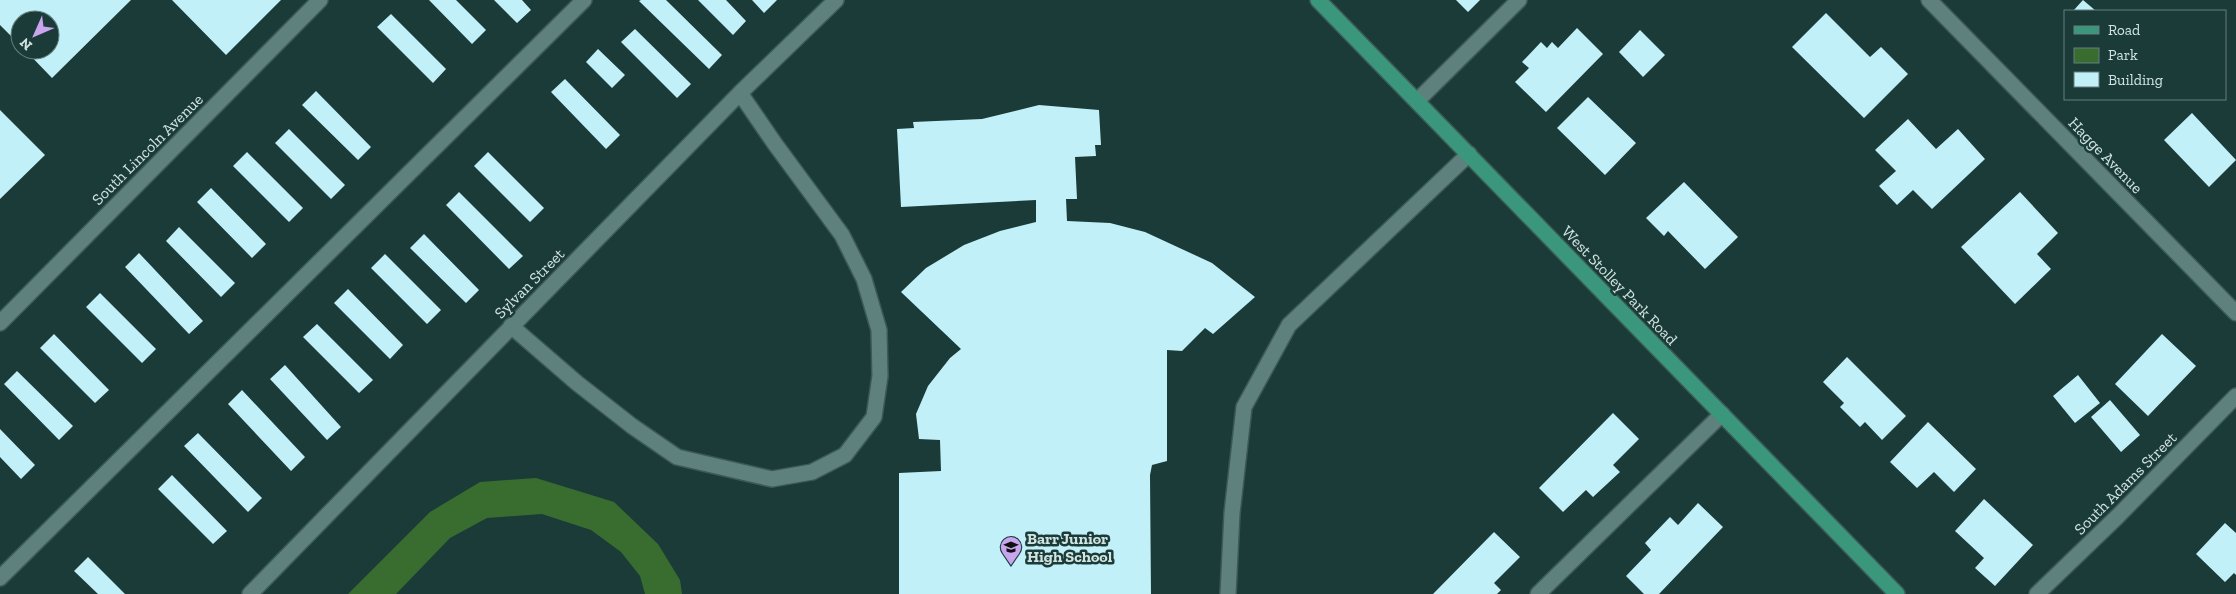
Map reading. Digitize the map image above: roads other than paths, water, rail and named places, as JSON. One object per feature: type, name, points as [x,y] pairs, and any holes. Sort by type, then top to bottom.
[{"type":"main road","name":"West Stolley Park Road","points":[[1318,0],[1897,594]]},
{"type":"street","name":"South Lincoln Avenue","points":[[0,323],[320,0]]},
{"type":"street","points":[[0,578],[584,0]]},
{"type":"street","name":"Sylvan Street","points":[[250,594],[740,93],[836,0]]},
{"type":"street","points":[[1417,101],[1519,0]]},
{"type":"street","name":"Hagge Avenue","points":[[1929,0],[2236,313]]},
{"type":"street","points":[[511,326],[577,383],[632,426],[677,457],[772,479],[812,472],[845,455],[874,417],[880,376],[879,330],[864,279],[842,235],[740,93]]},
{"type":"street","points":[[1228,594],[1232,513],[1244,407],[1289,325],[1469,154]]},
{"type":"street","name":"South Adams Street","points":[[2037,594],[2117,517],[2236,396]]},
{"type":"street","points":[[1538,594],[1722,414]]},
{"type":"place","name":"Barr Junior High School","points":[[1011,566]]}]
